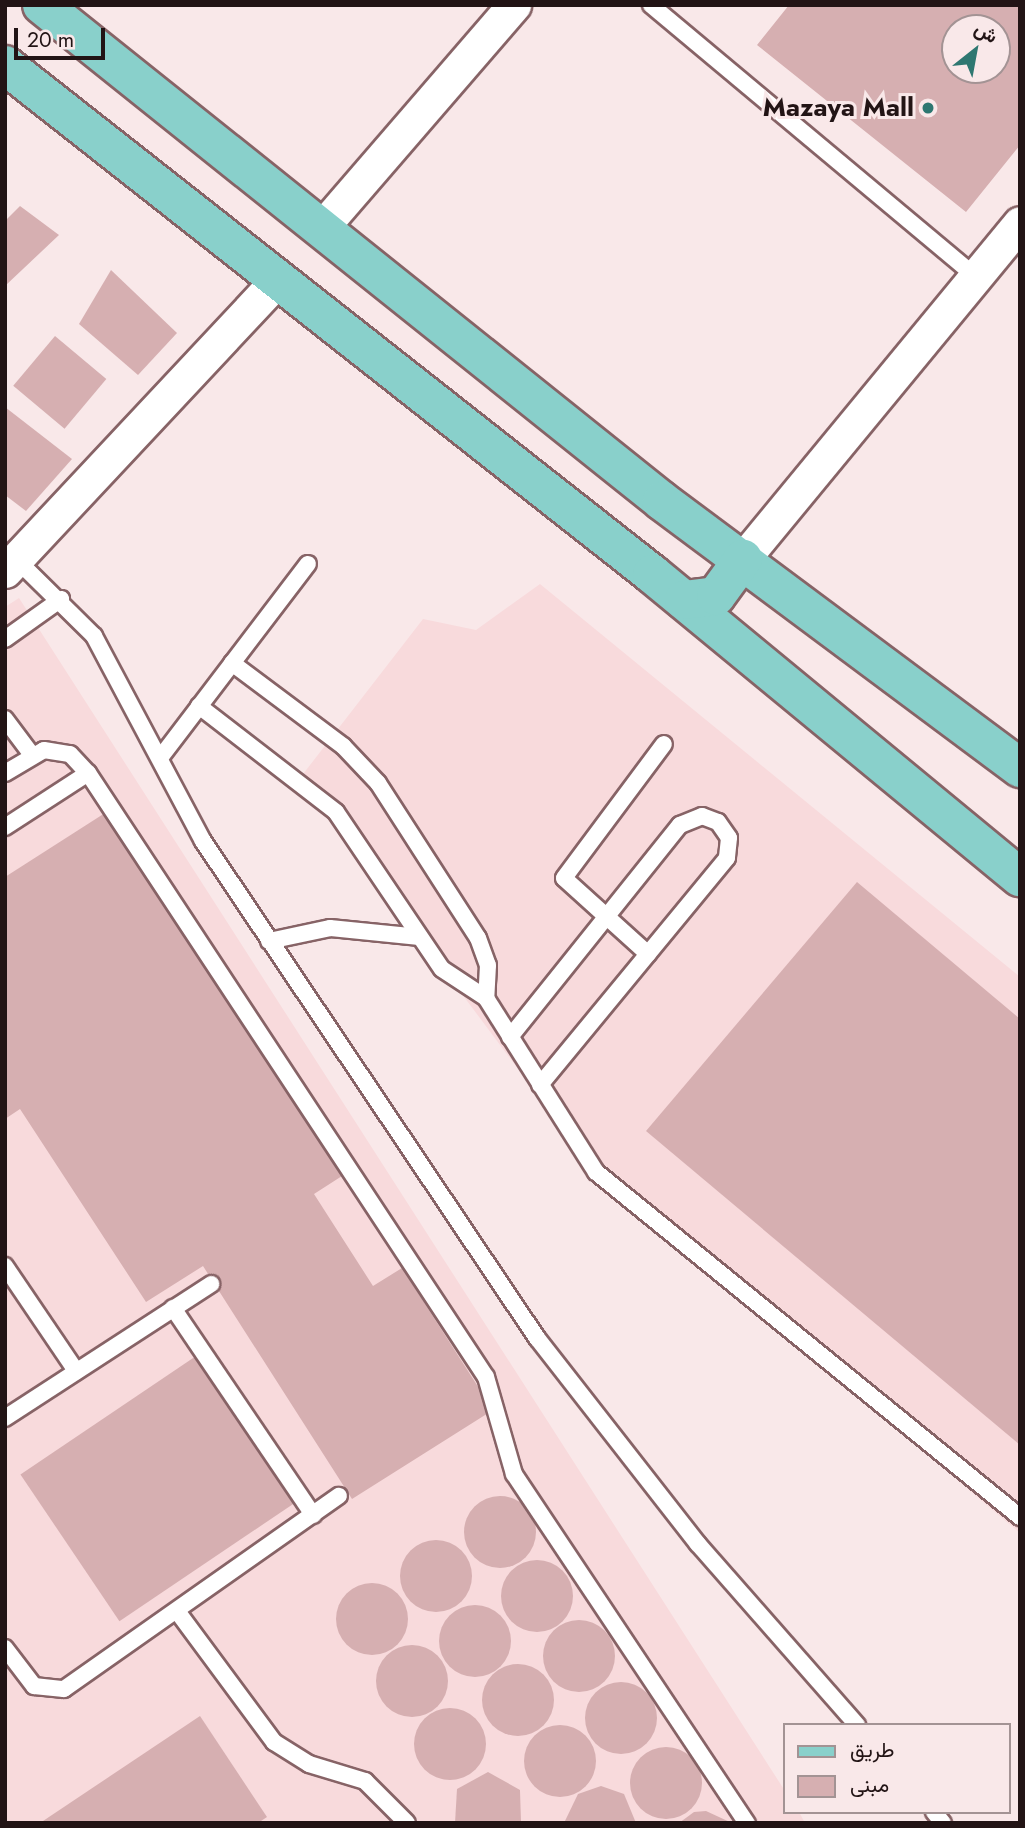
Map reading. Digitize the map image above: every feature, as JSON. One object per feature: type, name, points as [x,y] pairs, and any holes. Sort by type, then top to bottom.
[{"type":"main road","points":[[59,10],[743,559],[1020,768]]},
{"type":"main road","points":[[5,65],[684,600],[1020,877]]},
{"type":"main road","points":[[684,600],[716,596],[743,559]]},
{"type":"main road","points":[[990,745],[1020,797]]},
{"type":"main road","points":[[930,803],[988,821],[1020,842]]},
{"type":"street","points":[[324,225],[514,5]]},
{"type":"street","points":[[743,559],[1020,223]]},
{"type":"street","points":[[10,561],[277,280]]},
{"type":"lane","points":[[650,5],[976,277]]},
{"type":"lane","points":[[10,561],[61,598],[94,636],[202,841],[537,1338],[698,1544],[855,1723]]},
{"type":"lane","points":[[160,758],[308,564]]},
{"type":"lane","points":[[5,639],[61,598]]},
{"type":"lane","points":[[232,663],[333,739],[378,783],[478,938],[488,965],[486,998]]},
{"type":"lane","points":[[199,706],[336,812],[420,937],[455,981],[486,998],[596,1171],[1020,1517]]},
{"type":"lane","points":[[5,719],[33,755]]},
{"type":"lane","points":[[648,954],[567,886],[566,870],[664,744]]},
{"type":"lane","points":[[5,772],[33,755],[70,754],[88,773],[486,1377],[514,1474],[747,1823]]},
{"type":"lane","points":[[5,827],[88,773]]},
{"type":"lane","points":[[510,1037],[680,825],[702,816],[718,822],[729,838],[727,858],[540,1085]]},
{"type":"lane","points":[[269,941],[330,928],[420,937]]},
{"type":"lane","points":[[5,1266],[76,1371]]},
{"type":"lane","points":[[5,1418],[211,1284]]},
{"type":"lane","points":[[173,1308],[313,1515]]},
{"type":"lane","points":[[5,1648],[34,1686],[64,1689],[339,1496]]},
{"type":"lane","points":[[177,1611],[274,1742],[309,1764],[365,1781],[407,1823]]},
{"type":"shaded area","points":[[540,584],[1020,977],[1020,1533],[602,1181],[300,778],[423,619],[476,630]]},
{"type":"shaded area","points":[[19,598],[783,1788],[783,1814],[800,1814],[805,1823],[5,1823],[5,607]]},
{"type":"building","name":"Mazaya Mall","points":[[789,5],[1020,5],[1020,145],[966,212],[757,45]]},
{"type":"building","points":[[20,206],[59,235],[5,286],[5,221]]},
{"type":"building","points":[[111,270],[177,333],[138,375],[79,324]]},
{"type":"building","points":[[55,336],[106,379],[65,429],[13,386]]},
{"type":"building","points":[[5,407],[72,459],[26,511],[5,495]]},
{"type":"building","points":[[105,813],[342,1176],[314,1194],[373,1286],[402,1268],[493,1410],[352,1499],[203,1266],[146,1302],[20,1109],[5,1119],[5,877]]},
{"type":"building","points":[[857,882],[1020,1019],[1020,1445],[646,1131]]},
{"type":"building","points":[[202,1352],[301,1499],[119,1621],[20,1474]]},
{"type":"building","points":[[500,1496],[520,1502],[530,1512],[536,1532],[530,1552],[520,1562],[500,1568],[480,1562],[470,1552],[464,1532],[470,1512],[480,1502]]},
{"type":"building","points":[[436,1540],[456,1546],[466,1556],[472,1576],[466,1596],[456,1606],[436,1612],[416,1606],[406,1596],[400,1576],[406,1556],[416,1546]]},
{"type":"building","points":[[537,1560],[557,1566],[567,1576],[573,1596],[567,1616],[557,1626],[537,1632],[517,1626],[507,1616],[501,1596],[507,1576],[517,1566]]},
{"type":"building","points":[[372,1583],[392,1589],[402,1599],[408,1619],[402,1639],[392,1649],[372,1655],[352,1649],[342,1639],[336,1619],[342,1599],[352,1589]]},
{"type":"building","points":[[475,1605],[495,1611],[505,1621],[511,1641],[505,1661],[495,1671],[475,1677],[455,1671],[445,1661],[439,1641],[445,1621],[455,1611]]},
{"type":"building","points":[[579,1620],[599,1626],[609,1636],[615,1656],[609,1676],[599,1686],[579,1692],[559,1686],[549,1676],[543,1656],[549,1636],[559,1626]]},
{"type":"building","points":[[412,1645],[432,1651],[442,1661],[448,1681],[442,1701],[432,1711],[412,1717],[392,1711],[382,1701],[376,1681],[382,1661],[392,1651]]},
{"type":"building","points":[[518,1664],[538,1670],[548,1680],[554,1700],[548,1720],[538,1730],[518,1736],[498,1730],[488,1720],[482,1700],[488,1680],[498,1670]]},
{"type":"building","points":[[621,1682],[641,1688],[651,1698],[657,1718],[651,1738],[641,1748],[621,1754],[601,1748],[591,1738],[585,1718],[591,1698],[601,1688]]},
{"type":"building","points":[[450,1708],[470,1714],[480,1724],[486,1744],[480,1764],[470,1774],[450,1780],[430,1774],[420,1764],[414,1744],[420,1724],[430,1714]]},
{"type":"building","points":[[200,1716],[267,1817],[258,1823],[40,1823]]},
{"type":"building","points":[[560,1725],[580,1731],[590,1741],[596,1761],[590,1781],[580,1791],[560,1797],[540,1791],[530,1781],[524,1761],[530,1741],[540,1731]]},
{"type":"building","points":[[666,1747],[686,1753],[696,1763],[702,1783],[696,1803],[686,1813],[666,1819],[646,1813],[636,1803],[630,1783],[636,1763],[646,1753]]},
{"type":"building","points":[[488,1772],[520,1790],[521,1823],[455,1823],[457,1789]]},
{"type":"building","points":[[601,1786],[624,1794],[636,1823],[564,1823],[578,1794]]},
{"type":"building","points":[[706,1811],[732,1823],[679,1823],[694,1812]]},
{"type":"place","name":"Mazaya Mall","points":[[928,108]]}]
